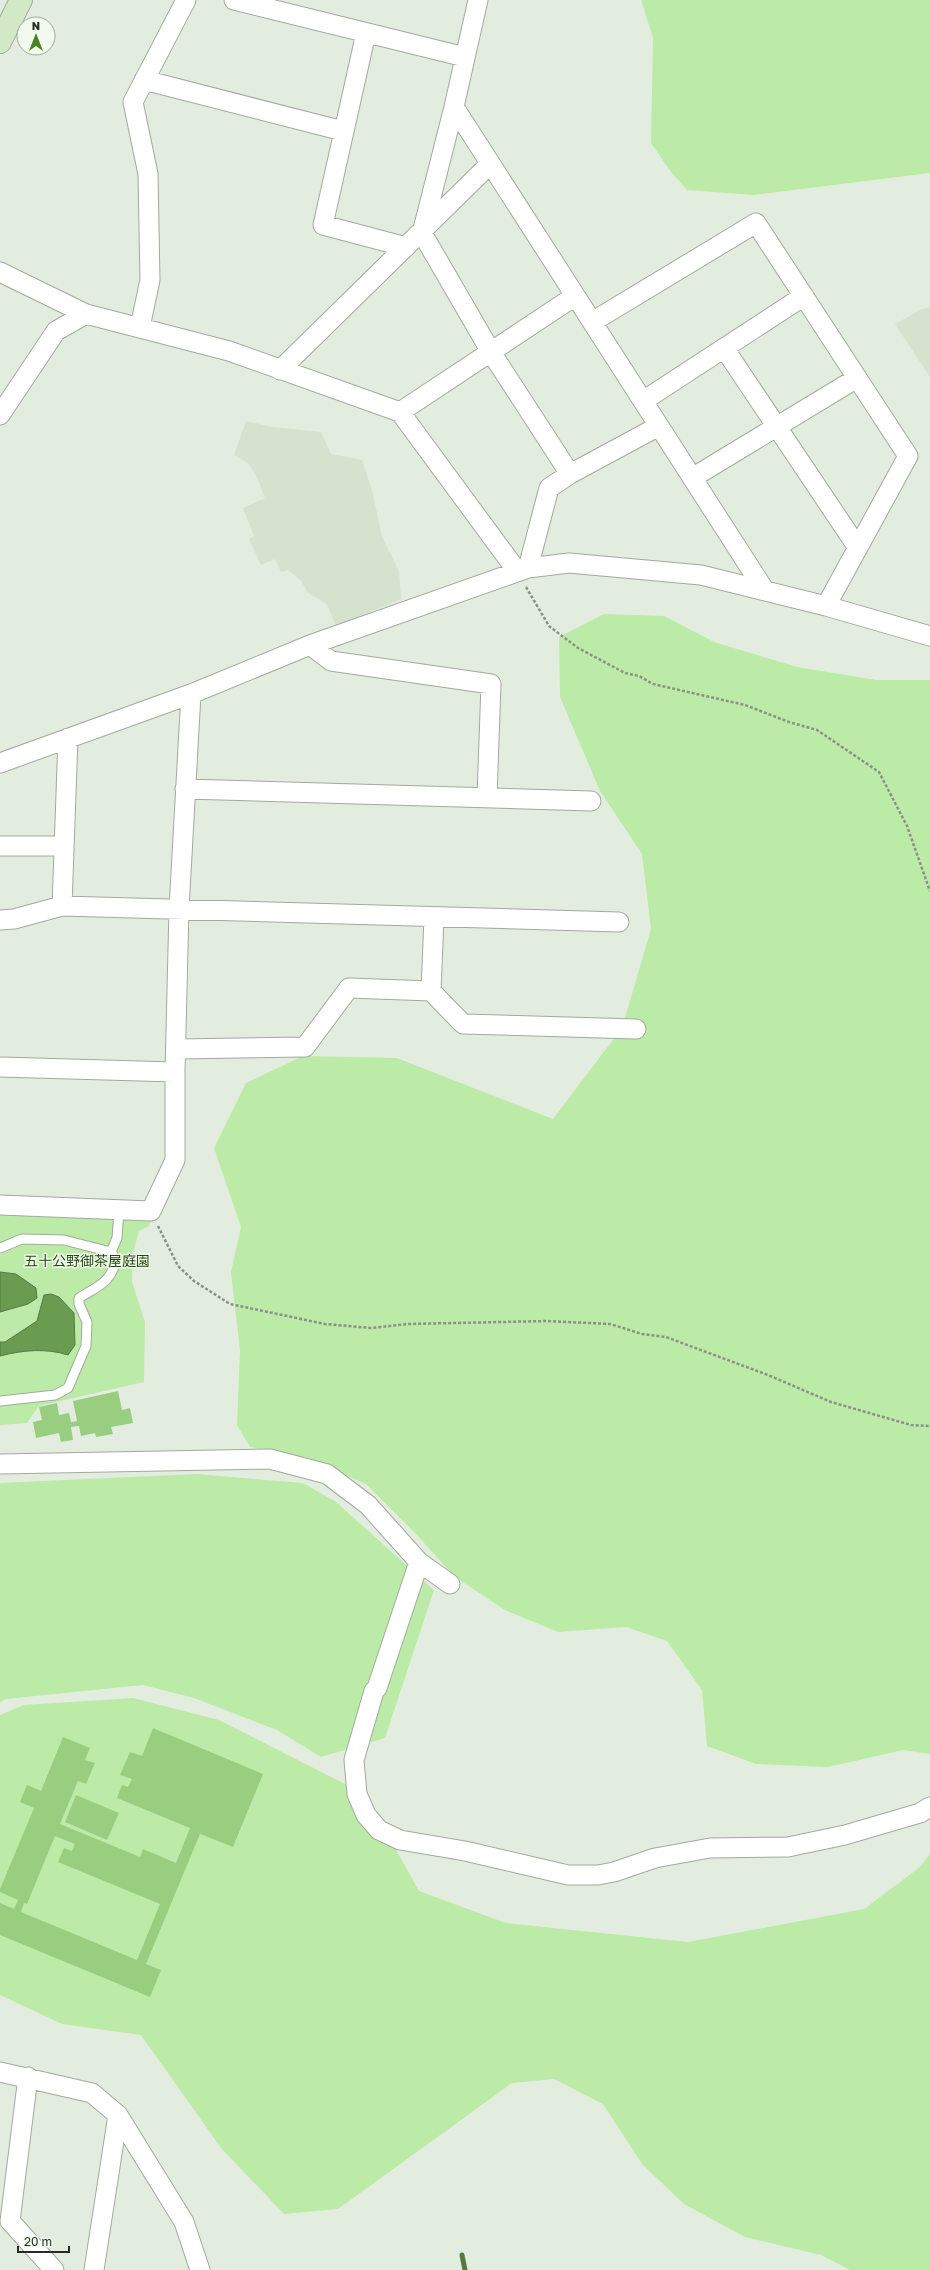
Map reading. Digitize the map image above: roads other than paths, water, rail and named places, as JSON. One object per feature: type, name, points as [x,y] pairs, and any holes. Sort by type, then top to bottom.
[{"type":"main road","points":[[0,42],[21,0]]},
{"type":"street","points":[[140,326],[150,280],[148,174],[132,102],[186,0]]},
{"type":"street","points":[[234,0],[465,57]]},
{"type":"street","points":[[478,0],[454,107],[422,233],[491,352],[570,474]]},
{"type":"street","points":[[366,33],[323,225],[406,247]]},
{"type":"street","points":[[144,80],[343,131]]},
{"type":"street","points":[[454,107],[765,591]]},
{"type":"street","points":[[280,370],[422,233],[490,164]]},
{"type":"street","points":[[592,322],[756,223],[908,456],[826,606]]},
{"type":"street","points":[[0,272],[86,314],[140,326],[229,351],[400,412],[523,569]]},
{"type":"street","points":[[400,412],[576,296]]},
{"type":"street","points":[[643,401],[804,296]]},
{"type":"street","points":[[0,415],[56,330],[86,314]]},
{"type":"street","points":[[724,348],[858,548]]},
{"type":"street","points":[[692,478],[857,378]]},
{"type":"street","points":[[523,569],[549,488],[570,474],[659,426]]},
{"type":"street","points":[[0,763],[191,694],[310,645],[523,569],[569,563],[701,575],[826,606],[930,636]]},
{"type":"street","points":[[310,645],[331,661],[491,684],[486,797]]},
{"type":"street","points":[[0,1205],[151,1211],[175,1160],[175,1072],[180,909],[191,694]]},
{"type":"street","points":[[62,906],[68,738]]},
{"type":"street","points":[[185,789],[591,801]]},
{"type":"street","points":[[0,846],[64,846]]},
{"type":"street","points":[[0,920],[14,919],[62,906],[434,918],[619,922]]},
{"type":"street","points":[[431,991],[434,918]]},
{"type":"street","points":[[176,1049],[305,1047],[349,988],[431,991],[463,1024],[636,1029]]},
{"type":"street","points":[[0,1067],[175,1072]]},
{"type":"street","points":[[0,1464],[270,1459],[327,1474],[368,1505],[419,1562],[450,1584]]},
{"type":"street","points":[[419,1562],[377,1688],[374,1692],[354,1760],[357,1794],[366,1814],[379,1830],[400,1840],[465,1851],[568,1875],[598,1875],[614,1872],[655,1858],[710,1848],[788,1847],[838,1837],[920,1813],[930,1807]]},
{"type":"street","points":[[0,2072],[28,2077],[92,2093],[118,2115],[184,2222],[200,2270]]},
{"type":"street","points":[[28,2077],[10,2221],[54,2270]]},
{"type":"street","points":[[94,2270],[118,2115]]},
{"type":"lane","points":[[111,1252],[118,1238],[119,1210]]},
{"type":"lane","points":[[0,1248],[22,1239],[64,1240],[111,1252],[116,1259],[114,1272],[106,1280],[79,1298],[79,1304],[87,1322],[86,1346],[68,1388],[55,1395],[0,1401]]},
{"type":"waterway","points":[[462,2255],[465,2270]]},
{"type":"park label","name":"五十公野御茶屋庭園","points":[[87,1261]]}]
